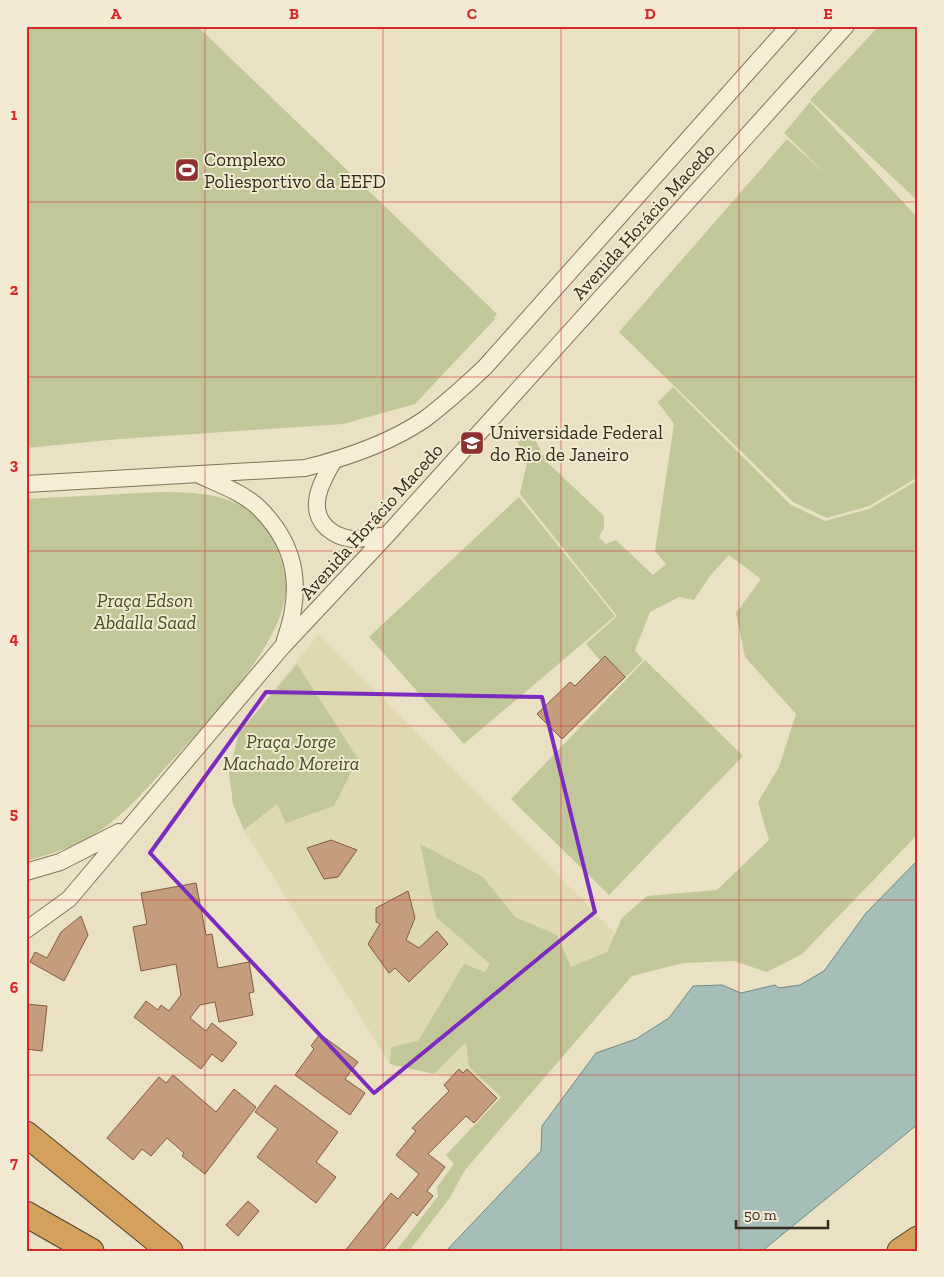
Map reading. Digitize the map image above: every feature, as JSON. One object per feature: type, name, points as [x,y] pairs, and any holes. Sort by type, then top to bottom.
[{"type":"highway","points":[[26,1134],[170,1251]]},
{"type":"highway","points":[[26,1214],[91,1251]]},
{"type":"highway","points":[[900,1251],[918,1239]]},
{"type":"street","name":"Avenida Horácio Macedo","points":[[26,484],[289,470],[334,460],[390,438],[424,420],[486,366],[789,26]]},
{"type":"street","name":"Avenida Horácio Macedo","points":[[26,930],[69,898],[282,647],[387,535],[846,26]]},
{"type":"street","points":[[334,460],[322,482],[317,499],[319,516],[323,524],[332,532],[351,539],[387,535]]},
{"type":"street","points":[[199,475],[224,486],[260,509],[287,548],[295,572],[295,597],[294,615],[282,647]]},
{"type":"street","points":[[26,872],[60,862],[127,828]]},
{"type":"highlighted area","points":[[266,692],[542,697],[595,912],[374,1093],[150,853]]},
{"type":"green space","name":"Complexo Poliesportivo da EEFD","points":[[26,26],[197,26],[497,314],[495,319],[415,404],[343,424],[120,439],[26,448]]},
{"type":"green space","points":[[879,26],[918,26],[918,201],[810,100]]},
{"type":"green space","points":[[810,102],[918,218],[918,477],[869,506],[827,518],[793,502],[619,332],[787,139],[827,175],[784,133]]},
{"type":"green space","points":[[673,387],[791,505],[825,521],[869,509],[918,480],[918,834],[802,954],[767,972],[734,961],[683,963],[632,976],[465,1170],[449,1199],[409,1251],[396,1251],[438,1196],[437,1187],[454,1164],[446,1155],[501,1097],[469,1067],[466,1042],[434,1074],[390,1064],[391,1047],[418,1041],[464,964],[485,972],[490,964],[436,917],[420,844],[483,877],[515,917],[557,935],[571,967],[607,952],[622,918],[647,896],[717,890],[769,840],[758,802],[779,767],[796,714],[745,657],[736,613],[761,579],[729,555],[710,576],[694,600],[679,597],[650,612],[635,650],[643,660],[620,683],[586,644],[617,616],[520,494],[527,462],[517,441],[532,434],[547,462],[604,516],[604,528],[599,537],[606,544],[616,540],[653,575],[666,564],[655,551],[674,424],[658,402]]},
{"type":"green space","name":"Praça Edson Abdalla Saad","points":[[160,492],[210,495],[240,505],[254,514],[265,526],[274,541],[283,565],[286,589],[282,610],[273,632],[260,655],[244,677],[210,719],[136,800],[112,822],[87,839],[65,849],[26,861],[26,499]]},
{"type":"green space","points":[[519,497],[615,616],[464,744],[369,637]]},
{"type":"green space","points":[[319,634],[630,948],[505,1088],[390,1064],[244,830],[229,772],[239,733]]},
{"type":"green space","points":[[645,660],[743,756],[609,895],[511,799]]},
{"type":"green space","name":"Praça Jorge Machado Moreira","points":[[297,664],[358,759],[334,806],[286,823],[277,804],[244,830],[233,804],[229,772],[239,733]]},
{"type":"water","points":[[918,860],[918,1124],[762,1251],[446,1251],[541,1151],[542,1126],[596,1053],[636,1039],[669,1018],[693,986],[722,985],[741,993],[775,985],[779,988],[800,985],[824,971],[866,913]]},
{"type":"building","points":[[605,656],[625,677],[562,739],[537,714],[570,682],[575,686]]},
{"type":"building","points":[[331,840],[357,850],[338,877],[324,879],[307,848]]},
{"type":"building","points":[[196,883],[206,935],[212,934],[218,968],[249,962],[254,992],[249,993],[253,1015],[219,1022],[215,1002],[200,1005],[190,1018],[206,1031],[212,1023],[237,1043],[222,1062],[212,1054],[201,1069],[134,1017],[146,1001],[158,1010],[161,1005],[169,1011],[181,995],[176,964],[141,971],[133,927],[147,924],[141,893]]},
{"type":"building","points":[[408,891],[415,918],[406,940],[419,948],[437,931],[448,944],[409,982],[395,968],[389,973],[368,944],[380,924],[376,922],[376,908]]},
{"type":"building","points":[[81,916],[88,935],[64,981],[30,962],[35,952],[47,958],[61,932]]},
{"type":"building","points":[[26,1004],[47,1006],[42,1051],[26,1049]]},
{"type":"building","points":[[320,1034],[358,1062],[345,1079],[365,1093],[350,1115],[295,1075],[314,1049],[311,1046]]},
{"type":"building","points":[[459,1069],[463,1073],[467,1069],[497,1098],[474,1123],[466,1116],[428,1154],[445,1167],[427,1191],[433,1196],[417,1216],[413,1212],[382,1251],[345,1251],[391,1193],[398,1199],[419,1174],[396,1155],[416,1131],[412,1128],[449,1091],[444,1085]]},
{"type":"building","points":[[173,1075],[216,1112],[234,1089],[256,1107],[205,1174],[182,1156],[184,1153],[167,1138],[151,1156],[142,1149],[133,1160],[107,1138],[159,1077],[166,1083]]},
{"type":"building","points":[[275,1085],[338,1132],[316,1162],[336,1177],[316,1203],[257,1157],[278,1129],[255,1112]]},
{"type":"building","points":[[248,1201],[259,1211],[238,1236],[226,1225]]},
{"type":"place","name":"Complexo Poliesportivo da EEFD","points":[[187,170]]},
{"type":"place","name":"Universidade Federal do Rio de Janeiro","points":[[472,443]]}]
